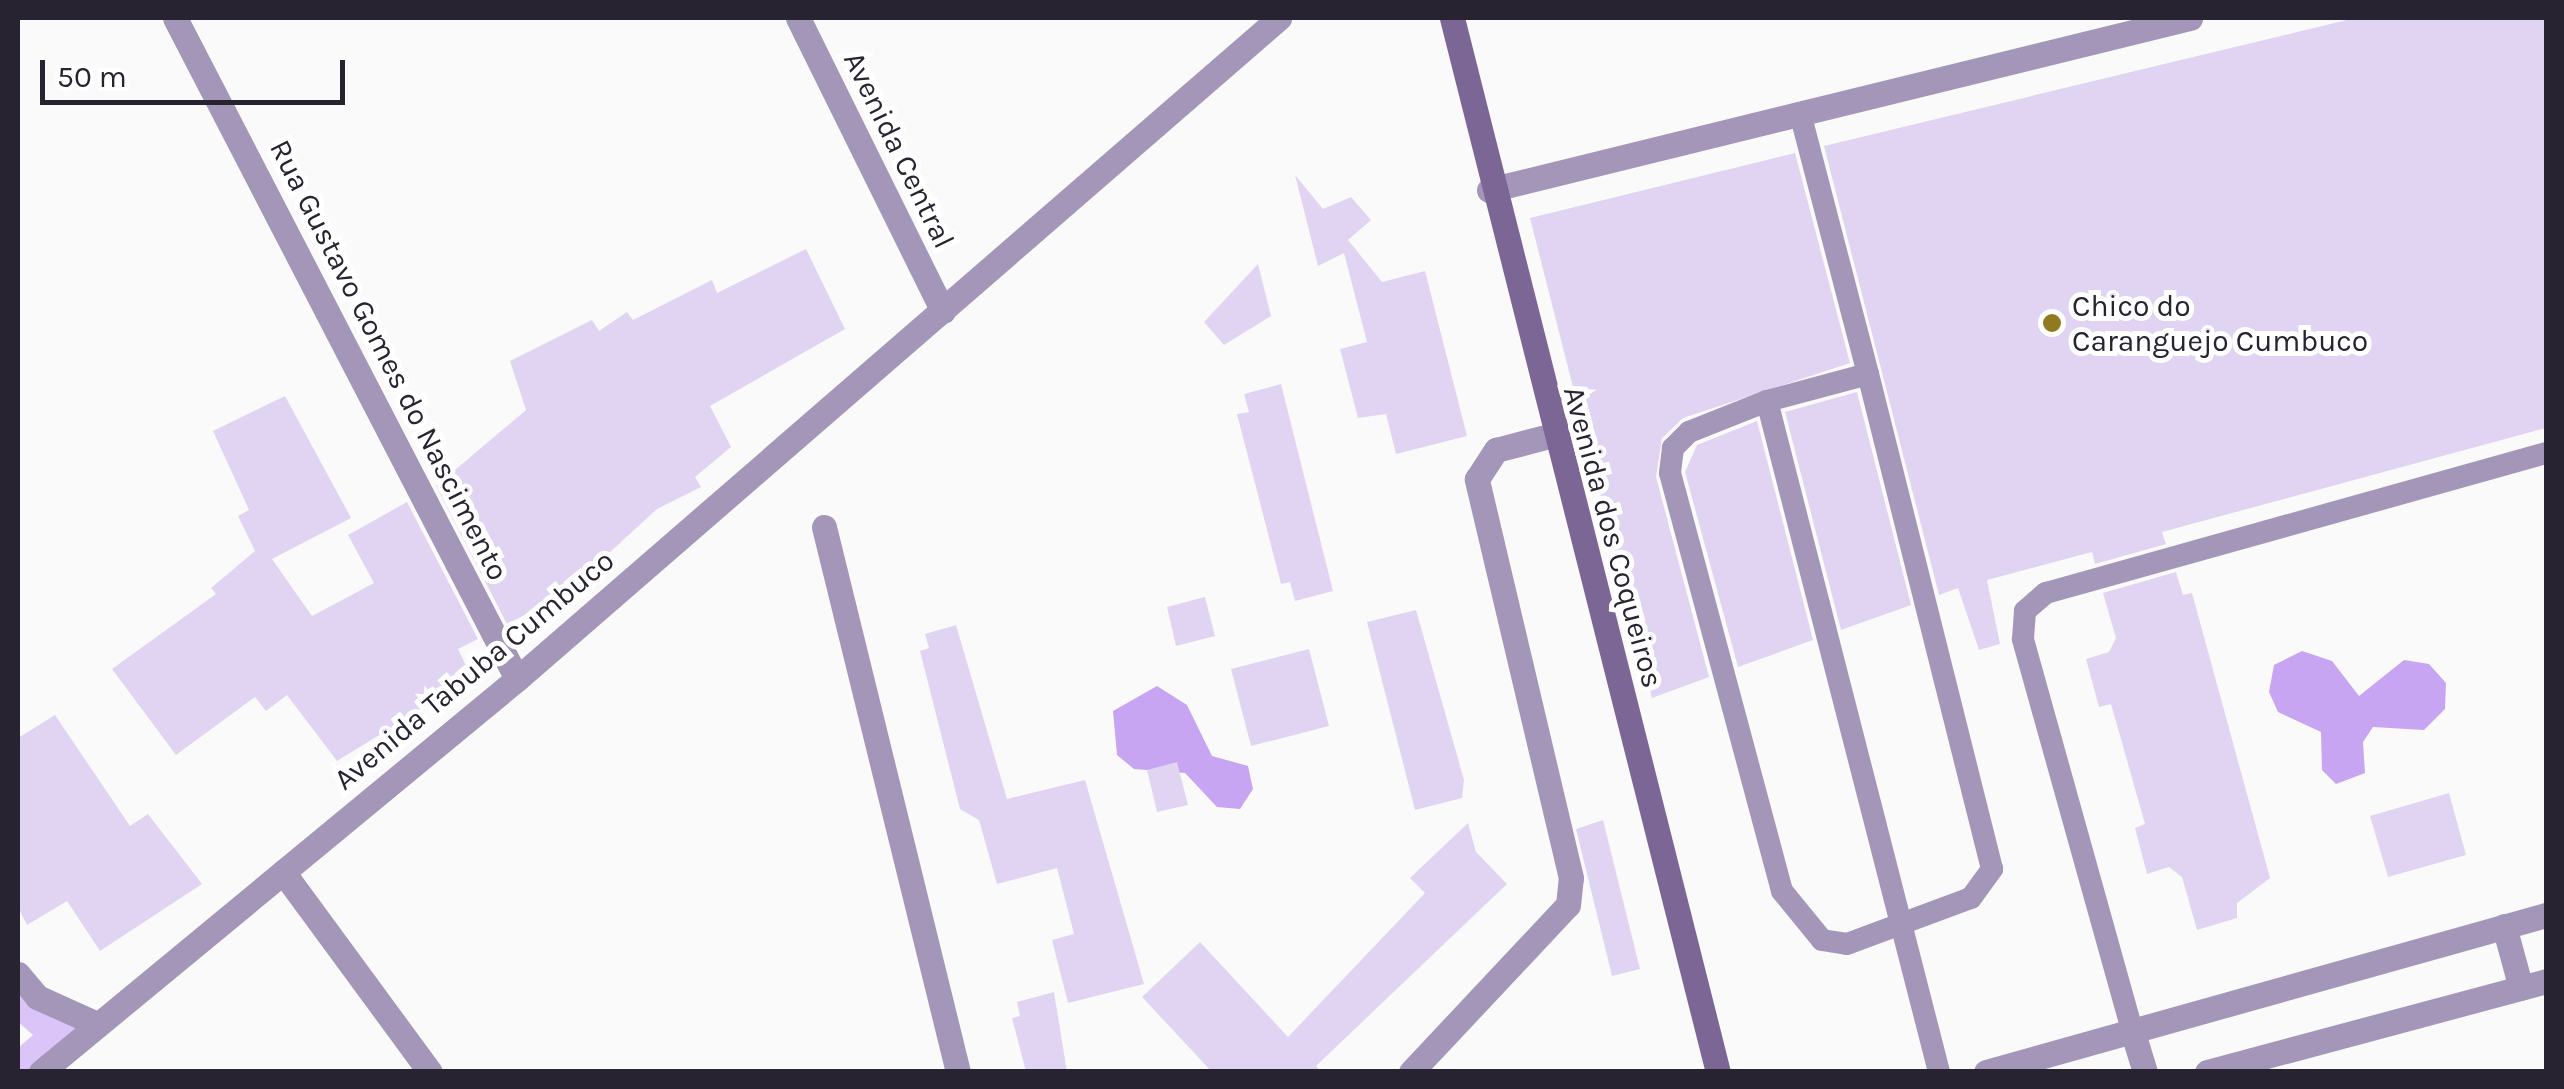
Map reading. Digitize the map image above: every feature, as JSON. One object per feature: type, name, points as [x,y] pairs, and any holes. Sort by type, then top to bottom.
[{"type":"main road","name":"Avenida dos Coqueiros","points":[[1452,18],[1489,190],[1718,1072]]},
{"type":"street","name":"Rua Gustavo Gomes do Nascimento","points":[[176,18],[517,680]]},
{"type":"street","name":"Avenida Central","points":[[798,18],[943,311]]},
{"type":"street","name":"Avenida Tabuba Cumbuco","points":[[41,1072],[517,680],[1279,18]]},
{"type":"street","points":[[1489,190],[2190,18]]},
{"type":"street","points":[[1410,1072],[1568,906],[1571,878],[1476,479],[1496,450],[1553,435]]},
{"type":"street","points":[[824,527],[958,1072]]},
{"type":"street","points":[[283,872],[430,1072]]},
{"type":"street","points":[[1986,1072],[2546,915]]},
{"type":"street","points":[[2504,926],[2520,988]]},
{"type":"street","points":[[18,974],[37,997],[97,1024]]},
{"type":"street","points":[[2207,1072],[2546,981]]},
{"type":"street","points":[[2132,1030],[2146,1072]]},
{"type":"lane","points":[[1800,113],[1868,374],[1992,868],[1971,898],[1846,944],[1822,940],[1782,891],[1670,472],[1673,448],[1688,432],[1767,401],[1868,374]]},
{"type":"lane","points":[[1767,401],[1939,1072]]},
{"type":"lane","points":[[2132,1030],[2023,639],[2025,611],[2046,593],[2546,453]]},
{"type":"shaded area","points":[[2302,651],[2332,661],[2359,696],[2404,660],[2429,664],[2446,683],[2445,709],[2424,730],[2373,727],[2363,742],[2365,773],[2336,784],[2322,770],[2321,732],[2278,712],[2269,692],[2274,665]]},
{"type":"shaded area","points":[[1157,686],[1187,705],[1212,756],[1248,766],[1253,789],[1240,809],[1217,807],[1185,773],[1134,769],[1117,755],[1113,711]]},
{"type":"shaded area","points":[[18,974],[97,1024],[41,1071],[18,1071],[18,1048],[33,1035],[18,1022]]},
{"type":"building","name":"Chico do Caranguejo Cumbuco","points":[[2355,18],[2546,18],[2546,428],[2162,532],[2166,544],[2095,564],[2092,552],[1987,580],[2000,644],[1979,650],[1958,588],[1939,595],[1824,146]]},
{"type":"building","points":[[1795,153],[1850,363],[1683,418],[1662,438],[1656,477],[1709,677],[1652,698],[1530,218]]},
{"type":"building","points":[[1295,175],[1323,209],[1351,197],[1371,220],[1348,240],[1382,282],[1425,271],[1467,436],[1396,454],[1386,414],[1358,418],[1340,349],[1367,342],[1344,253],[1318,266]]},
{"type":"building","points":[[806,249],[845,329],[710,406],[731,447],[695,477],[701,487],[657,509],[562,596],[507,624],[436,486],[526,410],[510,361],[592,320],[599,331],[627,312],[633,320],[712,280],[717,293]]},
{"type":"building","points":[[1258,264],[1271,316],[1224,345],[1204,322]]},
{"type":"building","points":[[1281,384],[1333,591],[1295,601],[1290,582],[1281,584],[1237,414],[1249,412],[1244,394]]},
{"type":"building","points":[[1857,392],[1911,605],[1841,630],[1785,412]]},
{"type":"building","points":[[285,396],[351,518],[272,559],[312,616],[374,583],[348,535],[407,502],[478,639],[458,649],[472,678],[337,761],[287,695],[266,711],[255,697],[176,755],[112,669],[216,594],[211,588],[255,551],[238,516],[249,510],[213,431]]},
{"type":"building","points":[[1757,421],[1813,640],[1738,667],[1685,472],[1697,445]]},
{"type":"building","points":[[2176,572],[2183,595],[2192,593],[2270,878],[2237,903],[2237,918],[2197,930],[2182,877],[2169,867],[2147,874],[2135,828],[2145,824],[2111,704],[2099,707],[2086,659],[2109,652],[2116,638],[2103,593]]},
{"type":"building","points":[[1205,597],[1215,636],[1176,646],[1167,607]]},
{"type":"building","points":[[1416,610],[1464,780],[1462,798],[1415,810],[1367,622]]},
{"type":"building","points":[[956,625],[1007,799],[1085,780],[1144,984],[1068,1003],[1052,940],[1074,934],[1057,868],[997,884],[979,820],[960,809],[920,651],[929,648],[925,634]]},
{"type":"building","points":[[1309,649],[1329,726],[1251,746],[1231,669]]},
{"type":"building","points":[[55,715],[130,826],[148,814],[202,884],[100,951],[67,901],[27,925],[18,907],[18,738]]},
{"type":"building","points":[[1177,762],[1188,805],[1157,812],[1147,770]]},
{"type":"building","points":[[2449,793],[2466,855],[2388,877],[2370,816]]},
{"type":"building","points":[[1603,820],[1640,969],[1612,976],[1576,829]]},
{"type":"building","points":[[1468,823],[1476,852],[1507,884],[1316,1066],[1321,1072],[1212,1072],[1142,997],[1200,942],[1288,1037],[1425,893],[1410,878]]},
{"type":"building","points":[[1054,992],[1067,1072],[1026,1072],[1012,1018],[1020,1016],[1017,1002]]},
{"type":"place","name":"Chico do Caranguejo Cumbuco","points":[[2052,323]]}]
